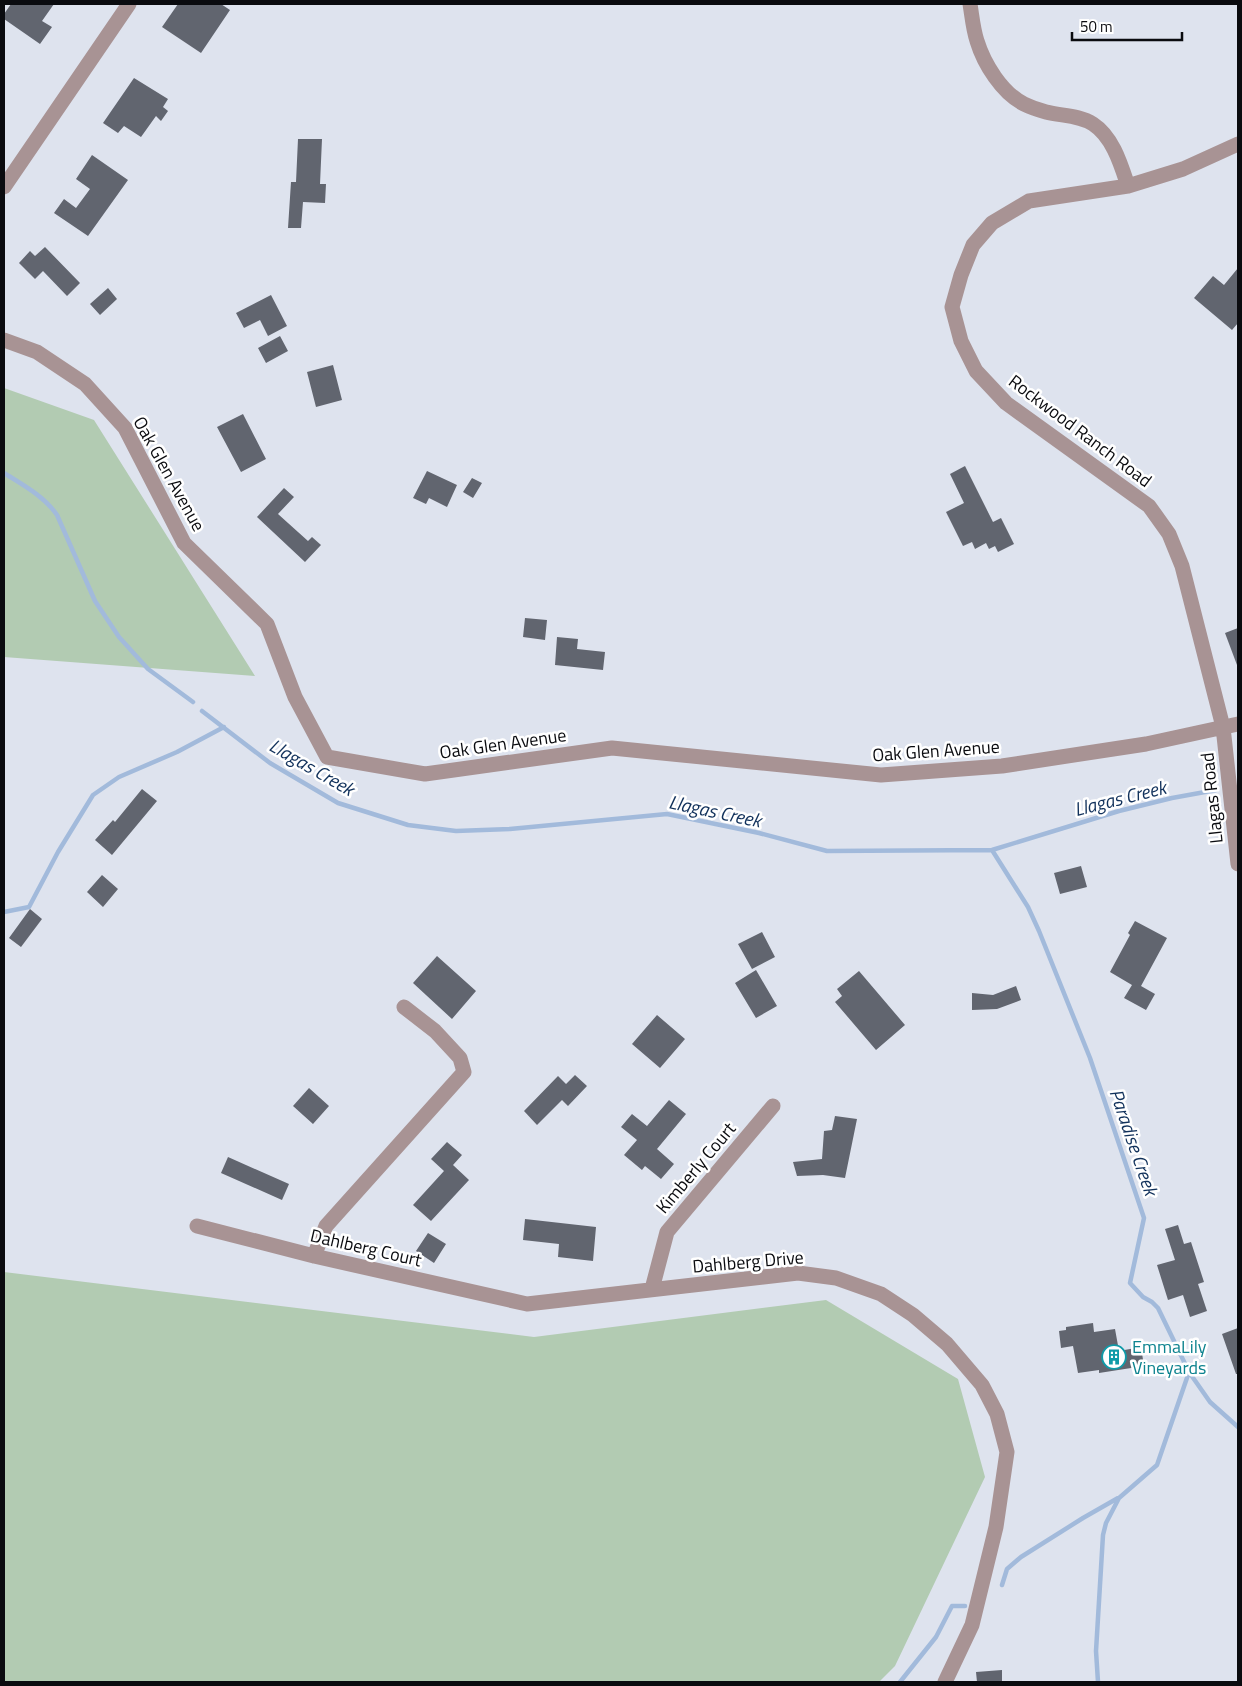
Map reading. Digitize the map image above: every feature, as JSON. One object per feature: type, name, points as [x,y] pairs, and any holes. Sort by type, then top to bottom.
[{"type":"street","points":[[4,187],[129,4]]},
{"type":"street","points":[[970,4],[977,41],[985,62],[1002,86],[1023,104],[1047,112],[1076,117],[1092,123],[1104,133],[1120,163],[1128,186]]},
{"type":"street","name":"Rockwood Ranch Road","points":[[1223,727],[1182,566],[1169,534],[1148,506],[1006,404],[976,372],[961,341],[952,307],[973,245],[992,223],[1029,201],[1128,186],[1183,169],[1238,144]]},
{"type":"street","name":"Oak Glen Avenue","points":[[4,340],[37,352],[84,384],[125,428],[184,543],[266,624],[295,697],[327,757],[425,774],[612,748],[881,776],[1002,766],[1146,744],[1223,727]]},
{"type":"street","points":[[1223,727],[1238,724]]},
{"type":"street","name":"Llagas Road","points":[[1223,727],[1238,864]]},
{"type":"street","points":[[314,1256],[326,1226],[464,1072],[460,1058],[435,1031],[404,1007]]},
{"type":"street","name":"Kimberly Court","points":[[652,1289],[667,1232],[773,1106]]},
{"type":"street","name":"Dahlberg Court","points":[[197,1226],[314,1256],[527,1304]]},
{"type":"street","name":"Dahlberg Drive","points":[[527,1304],[798,1273],[836,1278],[881,1294],[913,1316],[947,1344],[982,1385],[997,1414],[1008,1452],[996,1527],[972,1624],[945,1682]]},
{"type":"green space","points":[[4,388],[94,420],[255,676],[4,657]]},
{"type":"green space","points":[[4,1272],[534,1337],[826,1300],[958,1379],[985,1477],[895,1666],[879,1682],[4,1682]]},
{"type":"building","points":[[11,4],[54,4],[42,21],[52,27],[40,44],[4,19],[4,14]]},
{"type":"building","points":[[178,4],[221,4],[230,10],[201,53],[162,27]]},
{"type":"building","points":[[134,78],[168,99],[163,107],[168,111],[161,121],[156,116],[141,137],[124,126],[118,133],[103,123]]},
{"type":"building","points":[[298,139],[322,139],[320,184],[326,184],[325,203],[303,202],[301,228],[288,228],[291,182],[296,182]]},
{"type":"building","points":[[92,155],[128,180],[88,236],[54,213],[64,199],[76,208],[90,189],[76,179]]},
{"type":"building","points":[[45,247],[80,283],[67,296],[43,271],[35,279],[19,263],[30,251],[35,256]]},
{"type":"building","points":[[1238,268],[1238,323],[1232,330],[1194,298],[1213,276],[1224,285]]},
{"type":"building","points":[[108,288],[117,299],[100,315],[90,304]]},
{"type":"building","points":[[271,295],[287,326],[268,336],[260,320],[244,328],[236,313]]},
{"type":"building","points":[[280,336],[288,351],[266,363],[258,348]]},
{"type":"building","points":[[333,365],[342,400],[316,407],[307,372]]},
{"type":"building","points":[[243,414],[266,459],[241,472],[217,427]]},
{"type":"building","points":[[965,466],[993,522],[1001,518],[1014,544],[998,552],[995,546],[989,549],[986,543],[975,549],[972,542],[963,546],[946,512],[964,503],[950,474]]},
{"type":"building","points":[[427,471],[457,485],[447,507],[429,498],[426,504],[413,498]]},
{"type":"building","points":[[472,478],[482,483],[473,498],[463,492]]},
{"type":"building","points":[[284,488],[294,497],[278,514],[308,541],[312,537],[321,545],[305,562],[257,517]]},
{"type":"building","points":[[525,618],[547,620],[545,640],[523,637]]},
{"type":"building","points":[[1238,628],[1238,665],[1237,665],[1225,633]]},
{"type":"building","points":[[557,637],[578,639],[577,649],[605,652],[603,670],[555,665]]},
{"type":"building","points":[[142,789],[157,801],[112,855],[95,840],[113,820],[115,822]]},
{"type":"building","points":[[1081,866],[1087,887],[1060,894],[1054,873]]},
{"type":"building","points":[[102,875],[118,889],[103,907],[87,892]]},
{"type":"building","points":[[30,909],[42,919],[21,947],[9,938]]},
{"type":"building","points":[[1135,921],[1167,938],[1141,986],[1155,994],[1146,1010],[1124,998],[1132,985],[1110,972],[1130,935],[1128,933]]},
{"type":"building","points":[[762,932],[775,957],[752,969],[738,944]]},
{"type":"building","points":[[437,956],[476,991],[452,1019],[413,983]]},
{"type":"building","points":[[756,970],[777,1006],[756,1018],[735,983]]},
{"type":"building","points":[[859,971],[905,1025],[876,1050],[835,1002],[842,996],[837,989]]},
{"type":"building","points":[[1016,986],[1021,1000],[997,1009],[972,1010],[972,993],[993,995]]},
{"type":"building","points":[[657,1015],[685,1039],[660,1068],[632,1044]]},
{"type":"building","points":[[575,1075],[587,1086],[568,1106],[562,1100],[537,1125],[524,1111],[558,1076],[566,1084]]},
{"type":"building","points":[[309,1088],[329,1106],[313,1124],[293,1106]]},
{"type":"building","points":[[669,1100],[686,1114],[657,1149],[674,1164],[661,1179],[645,1166],[642,1170],[624,1155],[637,1140],[621,1127],[632,1114],[647,1126]]},
{"type":"building","points":[[835,1116],[857,1119],[845,1178],[823,1175],[797,1176],[793,1162],[822,1159],[824,1131],[832,1130]]},
{"type":"building","points":[[447,1142],[462,1155],[453,1165],[469,1180],[431,1221],[413,1205],[444,1171],[431,1159]]},
{"type":"building","points":[[228,1157],[289,1184],[282,1200],[221,1173]]},
{"type":"building","points":[[525,1219],[596,1227],[593,1261],[558,1257],[559,1244],[523,1240]]},
{"type":"building","points":[[1178,1225],[1184,1244],[1191,1242],[1204,1282],[1198,1284],[1207,1311],[1190,1317],[1183,1295],[1168,1300],[1157,1265],[1175,1260],[1165,1229]]},
{"type":"building","points":[[428,1233],[446,1244],[434,1263],[416,1251]]},
{"type":"building","points":[[1093,1323],[1094,1332],[1115,1329],[1119,1351],[1141,1347],[1144,1366],[1099,1373],[1099,1370],[1078,1373],[1073,1346],[1061,1348],[1059,1331],[1066,1330],[1066,1327]]},
{"type":"building","points":[[1238,1328],[1238,1374],[1236,1374],[1222,1334]]},
{"type":"building","points":[[1002,1670],[1002,1682],[977,1682],[976,1672]]},
{"type":"waterway","name":"Llagas Creek","points":[[4,473],[40,497],[57,515],[95,601],[119,637],[148,669],[193,702]]},
{"type":"waterway","name":"Llagas Creek","points":[[202,711],[270,763],[338,803],[408,825],[456,831],[510,829],[667,814],[759,833],[827,851],[992,850],[1119,811],[1216,790]]},
{"type":"waterway","points":[[4,912],[29,907],[58,852],[93,795],[119,777],[177,752],[224,727]]},
{"type":"waterway","name":"Paradise Creek","points":[[992,850],[1028,907],[1039,931],[1090,1058],[1144,1218],[1130,1283],[1143,1297],[1158,1308],[1189,1372],[1210,1402],[1238,1427]]},
{"type":"waterway","points":[[1098,1682],[1096,1651],[1103,1535],[1106,1523],[1119,1498],[1157,1465],[1189,1372]]},
{"type":"waterway","points":[[1002,1585],[1007,1569],[1021,1557],[1118,1498]]},
{"type":"waterway","points":[[900,1682],[936,1637],[952,1606],[965,1606]]},
{"type":"place","name":"EmmaLily Vineyards","points":[[1114,1357]]}]
